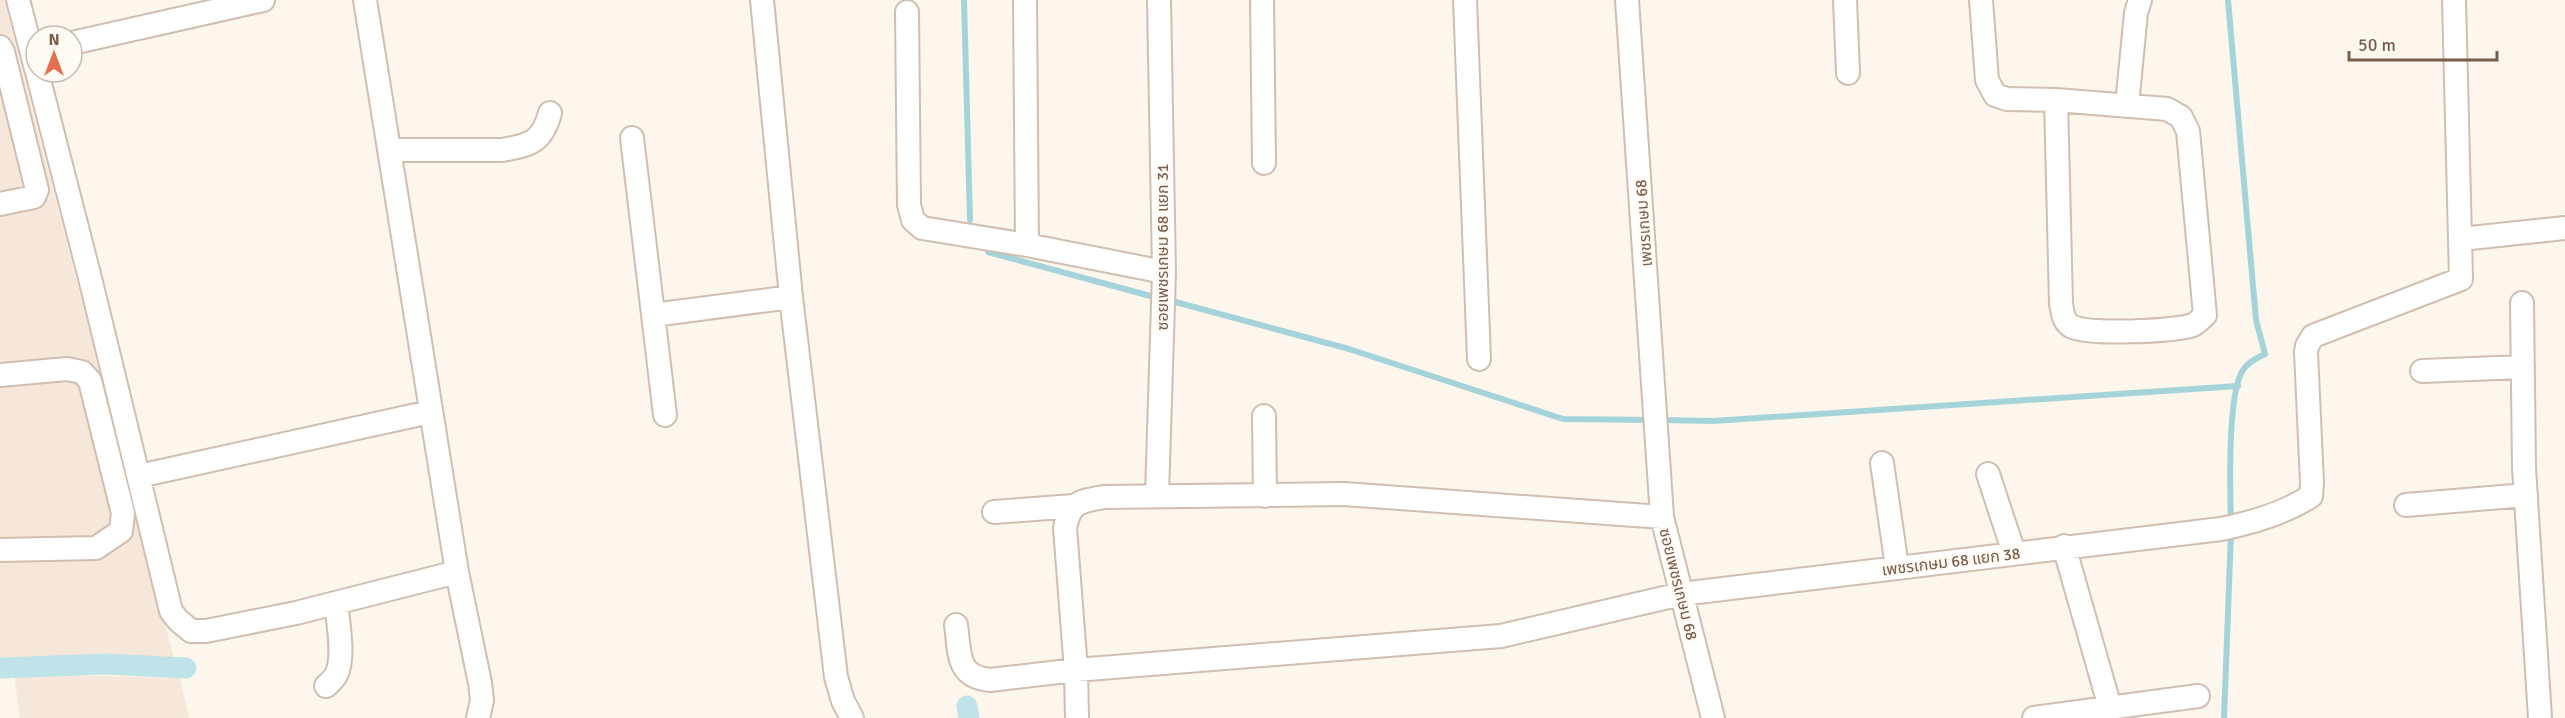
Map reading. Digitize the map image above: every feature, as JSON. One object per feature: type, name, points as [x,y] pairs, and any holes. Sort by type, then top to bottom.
[{"type":"street","points":[[18,0],[25,24]]},
{"type":"street","points":[[84,39],[194,7],[262,0]]},
{"type":"street","points":[[365,0],[430,412],[457,572],[480,683],[482,700],[478,718]]},
{"type":"street","points":[[762,0],[791,297],[836,677],[852,718]]},
{"type":"street","points":[[1025,0],[1028,245]]},
{"type":"street","name":"ซอยเพชรเกษม 68 แยก 31","points":[[1157,495],[1164,272],[1159,0]]},
{"type":"street","points":[[1262,0],[1264,163]]},
{"type":"street","points":[[1465,0],[1479,359]]},
{"type":"street","name":"เพชรเกษม 68","points":[[1627,0],[1658,447]]},
{"type":"street","points":[[1845,0],[1848,73]]},
{"type":"street","points":[[1981,0],[1987,80],[1995,95],[2007,99],[2056,100],[2167,109],[2181,117],[2188,130],[2205,315],[2193,326],[2135,331],[2084,330],[2072,327],[2064,320],[2061,304],[2056,100]]},
{"type":"street","points":[[2127,105],[2136,13],[2140,0]]},
{"type":"street","points":[[2454,0],[2461,239],[2565,228]]},
{"type":"street","points":[[907,12],[909,205],[913,220],[922,228],[1028,245],[1164,272]]},
{"type":"street","points":[[0,47],[38,190],[34,197],[0,204]]},
{"type":"street","points":[[41,84],[171,610],[178,620],[191,631],[206,631],[336,603],[457,572]]},
{"type":"street","points":[[388,150],[502,150],[518,147],[534,142],[545,132],[550,113]]},
{"type":"street","points":[[632,138],[665,415]]},
{"type":"street","name":"เพชรเกษม 68 แยก 38","points":[[956,625],[961,660],[968,675],[976,679],[990,680],[1076,670],[1501,636],[1681,594],[2064,546],[2221,529],[2246,524],[2300,503],[2311,496],[2306,352],[2313,336],[2457,281],[2461,274],[2461,239]]},
{"type":"street","points":[[653,315],[791,297]]},
{"type":"street","points":[[2522,303],[2526,495],[2540,718]]},
{"type":"street","points":[[2422,371],[2523,367]]},
{"type":"street","points":[[0,375],[67,369],[82,372],[90,381],[123,513],[121,531],[96,548],[0,550]]},
{"type":"street","points":[[139,477],[430,412]]},
{"type":"street","points":[[1264,416],[1264,496]]},
{"type":"street","name":"ซอยเพชรเกษม 68","points":[[1658,447],[1662,517],[1713,718]]},
{"type":"street","points":[[1882,463],[1897,567]]},
{"type":"street","points":[[1988,474],[2014,553]]},
{"type":"street","points":[[994,512],[1074,506],[1104,496],[1344,494],[1662,517]]},
{"type":"street","points":[[2406,505],[2526,495]]},
{"type":"street","points":[[1074,506],[1068,513],[1065,528],[1076,670],[1077,718]]},
{"type":"street","points":[[2064,546],[2112,713]]},
{"type":"street","points":[[326,686],[336,675],[338,664],[340,647],[336,603]]},
{"type":"street","points":[[2034,718],[2112,713],[2198,696]]},
{"type":"shaded area","points":[[0,0],[4,0],[175,662],[0,657]]},
{"type":"shaded area","points":[[14,674],[180,678],[189,718],[20,718]]},
{"type":"waterway","points":[[964,0],[970,220]]},
{"type":"waterway","points":[[2228,0],[2256,320],[2265,354],[2250,362],[2243,370],[2234,400],[2231,444],[2231,523]]},
{"type":"waterway","points":[[988,252],[1158,298]]},
{"type":"waterway","points":[[1168,300],[1349,349],[1563,419],[1650,420]]},
{"type":"waterway","points":[[1661,420],[1713,421],[2238,386]]},
{"type":"waterway","points":[[2224,718],[2231,533]]},
{"type":"waterway","points":[[0,668],[105,664],[186,668]]},
{"type":"waterway","points":[[967,706],[969,718]]}]
